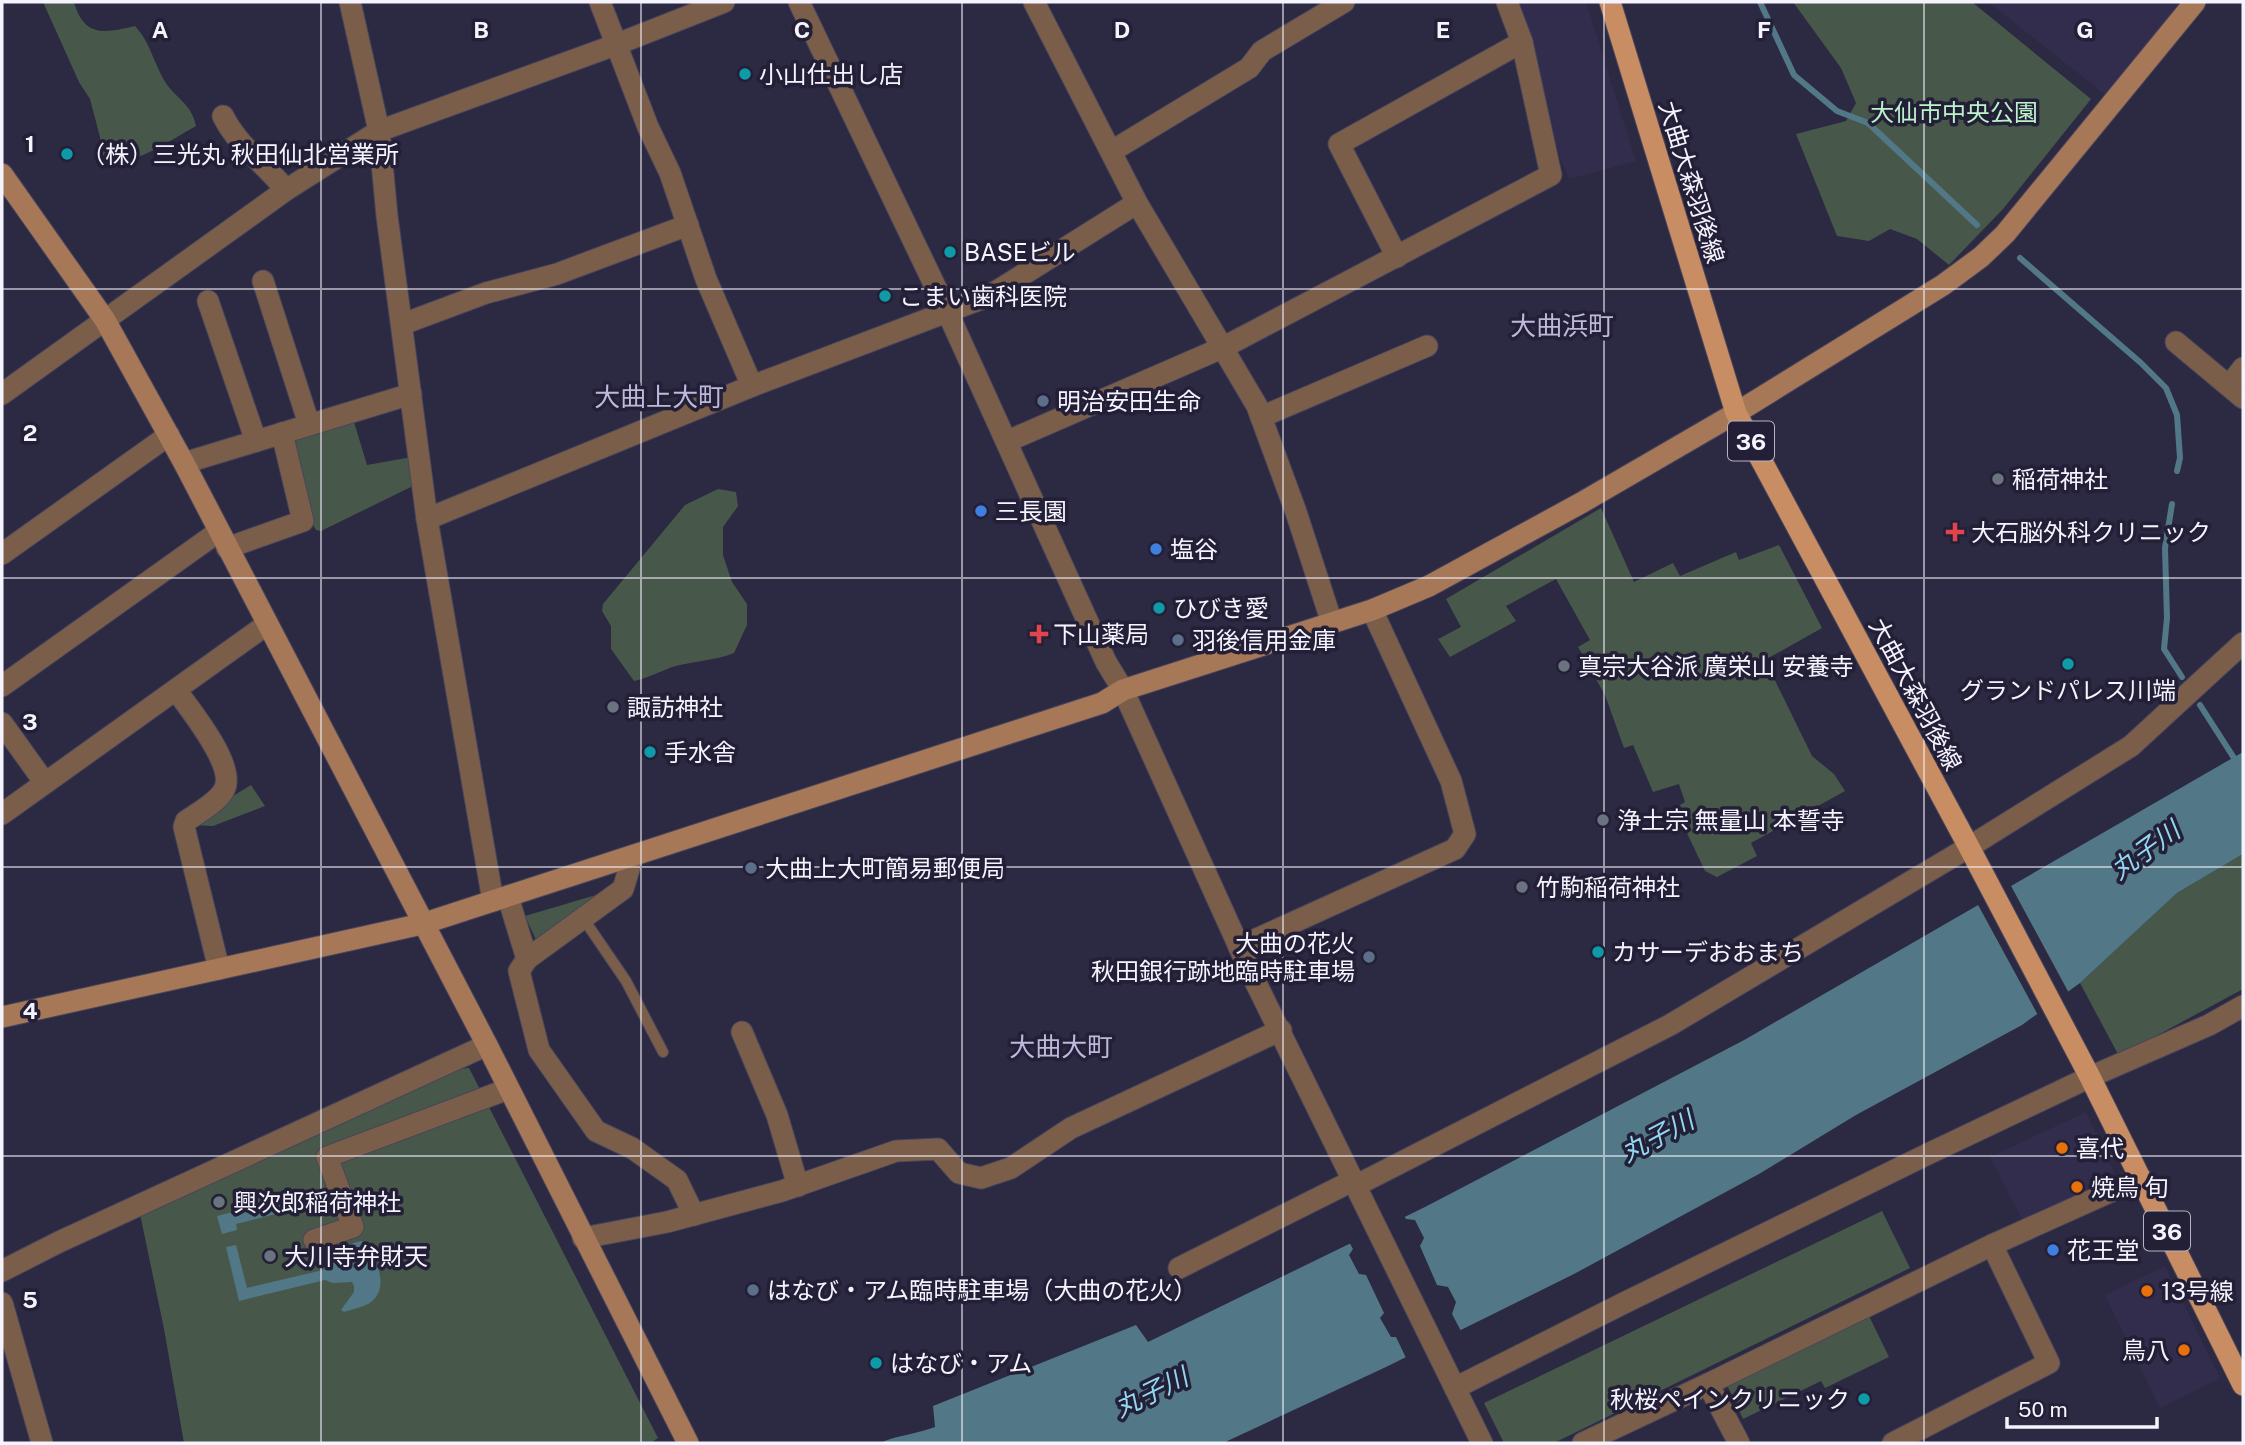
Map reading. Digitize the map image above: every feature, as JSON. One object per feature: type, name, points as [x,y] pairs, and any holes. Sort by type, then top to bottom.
[{"type":"main road","name":"大曲大森羽後線","points":[[1610,2],[1736,413],[2090,1077],[2238,1362],[2243,1385]]},
{"type":"street","points":[[350,2],[379,131],[387,216],[428,519],[500,899],[527,959]]},
{"type":"street","points":[[600,2],[648,127],[670,173],[706,279],[752,386]]},
{"type":"street","points":[[2,394],[286,190],[379,131],[724,2]]},
{"type":"street","points":[[799,2],[947,311],[1106,662],[1123,690],[1240,947],[1482,1443]]},
{"type":"street","points":[[1034,2],[1137,203],[1224,347],[1261,417],[1296,512],[1332,623]]},
{"type":"street","points":[[1112,151],[1249,68],[1262,51],[1343,2]]},
{"type":"street","points":[[1007,441],[1224,347],[1551,175],[1522,42],[1507,2]]},
{"type":"street","points":[[2,1017],[422,924],[1102,703],[1123,690],[1372,610],[1440,580],[1581,503],[1736,413],[1943,285],[1981,257],[2005,234],[2195,2]]},
{"type":"street","points":[[1396,257],[1339,144],[1522,42]]},
{"type":"street","points":[[223,116],[238,142],[270,171],[286,190]]},
{"type":"street","points":[[2,174],[105,320],[169,435],[486,1045],[688,1443]]},
{"type":"street","points":[[428,519],[752,386],[989,296],[1137,203]]},
{"type":"street","points":[[403,324],[486,293],[557,274],[688,225]]},
{"type":"street","points":[[263,281],[309,424]]},
{"type":"street","points":[[208,301],[256,441]]},
{"type":"street","points":[[2176,342],[2236,392],[2243,368]]},
{"type":"street","points":[[1261,417],[1427,346]]},
{"type":"street","points":[[184,463],[411,394]]},
{"type":"street","points":[[2,686],[223,540],[303,521],[282,433]]},
{"type":"street","points":[[2,554],[169,435]]},
{"type":"street","points":[[1240,947],[1455,849],[1465,834],[1451,781],[1372,610]]},
{"type":"street","points":[[2,814],[266,625]]},
{"type":"street","points":[[1180,1268],[1670,1026],[1969,847],[2131,746],[2235,657],[2243,643]]},
{"type":"street","points":[[176,690],[219,754],[228,778],[221,795],[186,821],[184,827],[219,969]]},
{"type":"street","points":[[2,723],[45,783]]},
{"type":"street","points":[[633,856],[623,889],[527,959],[519,971],[539,1049],[596,1130],[632,1148],[677,1180],[694,1215]]},
{"type":"street","points":[[1454,1384],[2090,1077],[2209,1025],[2243,1006]]},
{"type":"street","points":[[2209,1025],[2243,1019]]},
{"type":"street","points":[[583,1238],[694,1215],[798,1186],[896,1151],[938,1149],[959,1173],[981,1178],[1012,1168],[1070,1128],[1281,1030]]},
{"type":"street","points":[[742,1032],[777,1115],[798,1186]]},
{"type":"street","points":[[2,1271],[59,1242],[486,1045]]},
{"type":"street","points":[[314,1240],[353,1227],[327,1157],[508,1088]]},
{"type":"street","points":[[1583,1443],[1992,1245],[2141,1178]]},
{"type":"street","points":[[1893,1443],[1929,1435],[2049,1363],[1992,1245]]},
{"type":"street","points":[[2,1303],[42,1443]]},
{"type":"street","points":[[1708,1384],[1739,1443]]},
{"type":"lane","points":[[583,918],[626,981],[663,1052]]},
{"type":"shaded area","points":[[1518,2],[1586,2],[1636,161],[1569,179],[1560,158]]},
{"type":"shaded area","points":[[1988,2],[2182,2],[2107,96]]},
{"type":"shaded area","points":[[2086,1112],[2113,1169],[2115,1177],[2112,1183],[2024,1223],[1990,1157]]},
{"type":"shaded area","points":[[2165,1266],[2220,1378],[2160,1408],[2105,1295]]},
{"type":"green space","points":[[43,2],[74,2],[84,22],[97,30],[135,26],[148,45],[164,80],[187,106],[196,126],[144,155],[110,162],[102,154],[90,99],[79,82]]},
{"type":"green space","name":"大仙市中央公園","points":[[1793,2],[1972,2],[2091,99],[2003,209],[1949,265],[1917,239],[1890,229],[1869,241],[1837,236],[1796,134],[1846,121],[1856,103],[1841,68]]},
{"type":"green space","points":[[354,422],[367,465],[412,457],[417,484],[321,531],[316,530],[311,521],[290,440]]},
{"type":"green space","points":[[718,489],[736,492],[738,506],[723,527],[723,555],[732,582],[747,604],[747,625],[734,653],[672,667],[634,681],[611,649],[611,626],[602,611],[603,604],[685,505]]},
{"type":"green space","points":[[1601,508],[1634,582],[1673,563],[1680,576],[1736,552],[1739,560],[1779,545],[1822,628],[1765,660],[1812,756],[1834,774],[1845,791],[1751,843],[1757,856],[1717,877],[1705,871],[1675,808],[1685,802],[1679,784],[1653,792],[1633,745],[1624,748],[1605,695],[1578,647],[1590,640],[1556,579],[1506,606],[1516,621],[1450,657],[1438,639],[1461,627],[1446,599]]},
{"type":"green space","points":[[251,785],[265,806],[213,826],[194,825],[192,821]]},
{"type":"green space","points":[[2243,854],[2243,989],[2119,1056],[2080,983],[2177,893]]},
{"type":"green space","points":[[606,892],[537,942],[525,916]]},
{"type":"green space","points":[[469,1068],[658,1438],[651,1443],[184,1443],[140,1214],[459,1069]]},
{"type":"green space","points":[[1882,1211],[1910,1268],[1554,1443],[1504,1443],[1484,1403]]},
{"type":"green space","points":[[1869,1316],[1889,1357],[1825,1388],[1821,1381],[1743,1419],[1727,1385]]},
{"type":"water","name":"丸子川","points":[[2243,752],[2243,854],[2177,893],[2080,983],[2022,1025],[1856,1115],[1759,1174],[1574,1274],[1386,1367],[1223,1443],[880,1443],[935,1427],[933,1406],[1136,1325],[1148,1342],[1425,1207],[1746,1039]]},
{"type":"water","points":[[288,1198],[291,1210],[236,1224],[237,1230],[222,1234],[217,1216]]},
{"type":"water","points":[[363,1241],[376,1263],[380,1280],[377,1295],[365,1305],[344,1312],[341,1310],[354,1292],[352,1282],[333,1283],[325,1280],[239,1301],[226,1247],[236,1245],[247,1288],[323,1270],[339,1251],[350,1244]]},
{"type":"pier","points":[[2010,884],[2070,995],[2039,1017],[1977,903]]},
{"type":"pier","points":[[1403,1214],[1406,1219],[1415,1220],[1424,1238],[1420,1246],[1437,1285],[1448,1287],[1456,1302],[1452,1314],[1462,1333],[1407,1360],[1396,1337],[1391,1337],[1380,1318],[1384,1313],[1366,1275],[1359,1274],[1349,1255],[1353,1249],[1348,1240]]},
{"type":"waterway","points":[[1760,2],[1794,75],[1837,111],[1868,123],[1977,225]]},
{"type":"waterway","points":[[2020,258],[2166,388],[2177,415],[2180,458],[2177,471]]},
{"type":"waterway","points":[[2172,504],[2165,548],[2167,618],[2164,649],[2182,677]]},
{"type":"waterway","points":[[2200,705],[2243,772]]},
{"type":"place","name":"小山仕出し店","points":[[745,74]]},
{"type":"place","name":"（株）三光丸 秋田仙北営業所","points":[[67,154]]},
{"type":"place","name":"BASEビル","points":[[950,252]]},
{"type":"place","name":"こまい歯科医院","points":[[885,296]]},
{"type":"place","name":"明治安田生命","points":[[1043,401]]},
{"type":"place","name":"稲荷神社","points":[[1998,479]]},
{"type":"place","name":"三長園","points":[[981,511]]},
{"type":"place","name":"大石脳外科クリニック","points":[[1955,532]]},
{"type":"place","name":"塩谷","points":[[1156,549]]},
{"type":"place","name":"ひびき愛","points":[[1159,608]]},
{"type":"place","name":"下山薬局","points":[[1039,634]]},
{"type":"place","name":"羽後信用金庫","points":[[1178,640]]},
{"type":"place","name":"グランドパレス川端","points":[[2068,664]]},
{"type":"place","name":"真宗大谷派 廣栄山 安養寺","points":[[1564,666]]},
{"type":"place","name":"諏訪神社","points":[[613,707]]},
{"type":"place","name":"手水舎","points":[[650,752]]},
{"type":"place","name":"浄土宗 無量山 本誓寺","points":[[1603,820]]},
{"type":"place","name":"大曲上大町簡易郵便局","points":[[751,868]]},
{"type":"place","name":"竹駒稲荷神社","points":[[1522,887]]},
{"type":"place","name":"カサーデおおまち","points":[[1598,952]]},
{"type":"place","name":"大曲の花火 秋田銀行跡地臨時駐車場","points":[[1369,957]]},
{"type":"place","name":"喜代","points":[[2062,1148]]},
{"type":"place","name":"焼鳥 旬","points":[[2077,1187]]},
{"type":"place","name":"興次郎稲荷神社","points":[[219,1202]]},
{"type":"place","name":"花王堂","points":[[2053,1250]]},
{"type":"place","name":"大川寺弁財天","points":[[270,1256]]},
{"type":"place","name":"はなび・アム臨時駐車場（大曲の花火）","points":[[753,1290]]},
{"type":"place","name":"13号線","points":[[2147,1291]]},
{"type":"place","name":"鳥八","points":[[2184,1350]]},
{"type":"place","name":"はなび・アム","points":[[876,1363]]},
{"type":"place","name":"秋桜ペインクリニック","points":[[1864,1399]]},
{"type":"district","name":"大曲浜町","points":[[1562,325]]},
{"type":"district","name":"大曲上大町","points":[[659,396]]},
{"type":"district","name":"大曲大町","points":[[1061,1046]]}]
